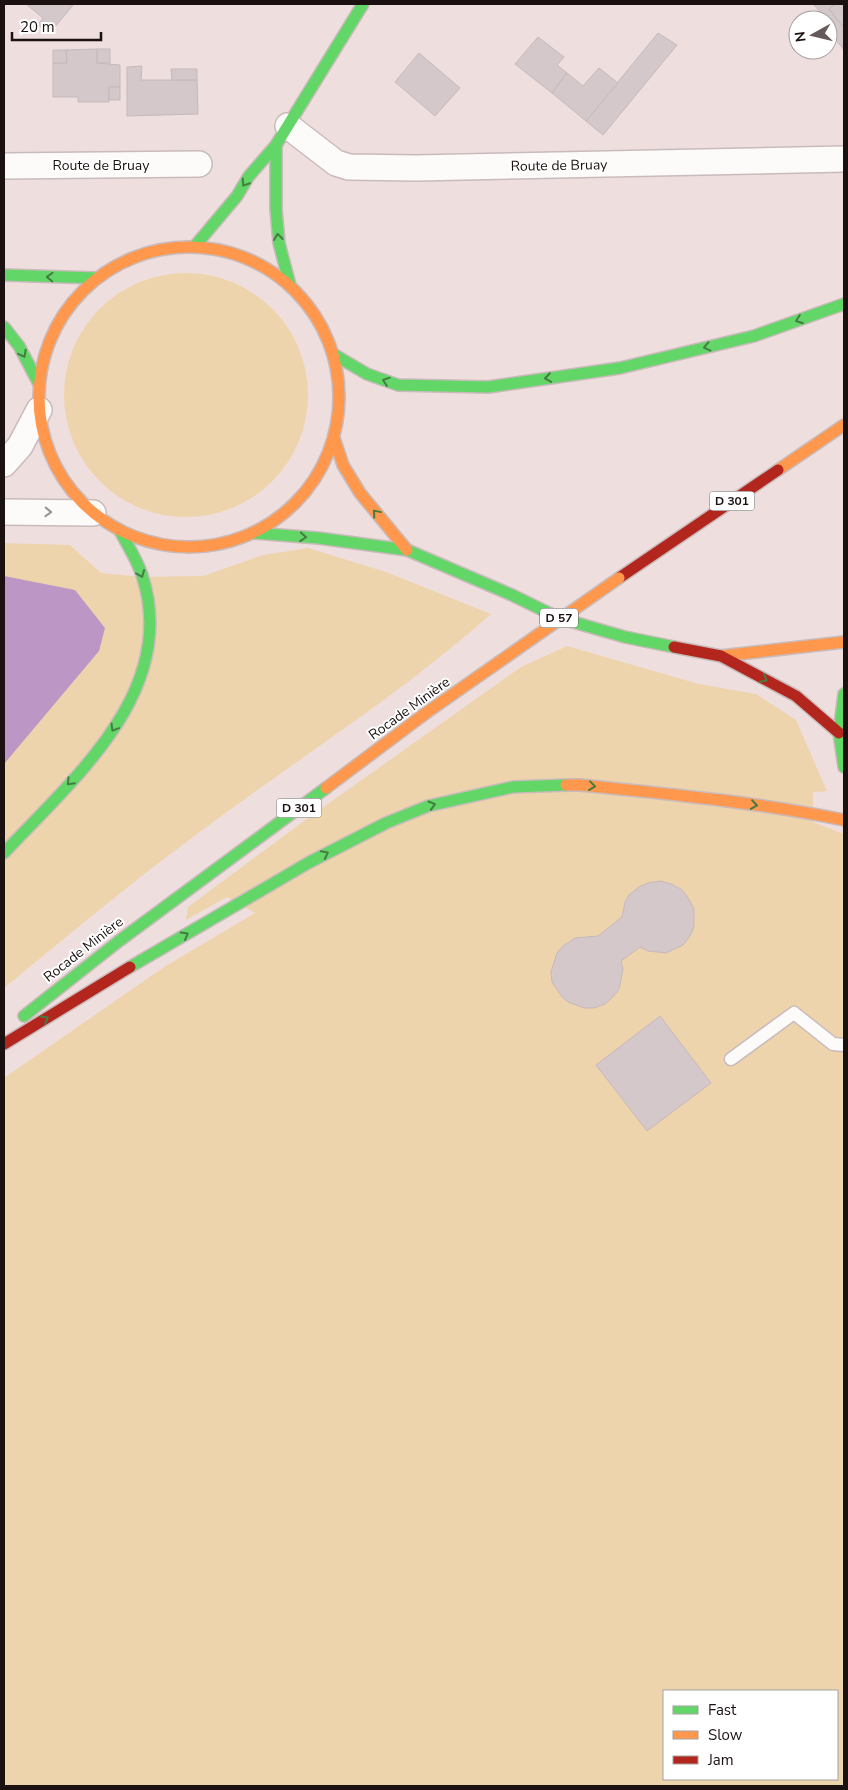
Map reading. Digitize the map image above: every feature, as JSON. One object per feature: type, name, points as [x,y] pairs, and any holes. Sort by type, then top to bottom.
[{"type":"main road","points":[[195,246],[237,196],[249,176],[282,135],[363,4]]},
{"type":"main road","points":[[282,135],[276,209],[279,244],[290,284]]},
{"type":"main road","points":[[195,246],[221,249],[246,257],[269,269],[290,284],[316,316],[334,354],[339,381],[339,410],[334,438],[321,469],[296,504],[276,520],[254,533],[228,543],[201,548],[146,541],[120,531],[93,513],[76,496],[50,456],[43,434],[39,410],[39,384],[43,359],[51,336],[78,295],[96,278],[126,260],[160,248],[195,246]]},
{"type":"main road","points":[[4,275],[96,278]]},
{"type":"main road","points":[[334,354],[367,374],[398,385],[488,386],[620,368],[754,336],[844,304]]},
{"type":"main road","points":[[4,327],[19,346],[39,384]]},
{"type":"main road","name":"Rocade Minière","points":[[11,1027],[63,983],[170,901],[282,821],[426,713],[619,578],[844,425]]},
{"type":"main road","name":"D 57","points":[[334,438],[343,465],[360,493],[406,550]]},
{"type":"main road","points":[[4,853],[103,746],[134,693],[146,661],[150,618],[143,577],[120,531]]},
{"type":"main road","name":"D 57","points":[[254,533],[318,538],[406,550],[512,595],[559,618],[625,637],[721,656],[796,696],[839,733]]},
{"type":"main road","name":"D 57","points":[[721,656],[844,642]]},
{"type":"main road","points":[[844,694],[839,733],[844,767]]},
{"type":"main road","points":[[4,1044],[120,973],[308,863],[386,822],[428,806],[513,787],[580,785],[712,799],[811,813],[844,820]]},
{"type":"street","name":"Route de Bruay","points":[[282,135],[336,163],[349,167],[844,159]]},
{"type":"street","name":"Route de Bruay","points":[[4,166],[199,164]]},
{"type":"street","points":[[4,464],[20,446],[39,410]]},
{"type":"street","points":[[4,512],[93,513]]},
{"type":"lane","points":[[731,1059],[794,1013],[834,1044],[844,1045]]},
{"type":"shaded area","points":[[174,273],[198,273],[221,278],[244,287],[264,301],[280,317],[288,327],[299,348],[306,371],[308,395],[306,419],[294,453],[280,473],[264,489],[244,503],[221,512],[198,517],[174,517],[151,512],[128,503],[108,489],[92,473],[78,453],[69,430],[64,407],[64,383],[69,360],[78,337],[92,317],[108,301],[128,287],[151,278]]},
{"type":"shaded area","points":[[4,543],[70,545],[101,573],[143,577],[203,576],[263,555],[308,548],[386,572],[491,614],[395,692],[170,854],[4,988]]},
{"type":"shaded area","points":[[4,576],[75,590],[105,628],[99,651],[4,764]]},
{"type":"shaded area","points":[[567,646],[699,684],[756,694],[796,720],[827,791],[813,792],[813,822],[844,834],[844,1786],[4,1786],[4,1078],[164,967],[255,913],[227,897],[186,920],[188,907],[308,818],[521,667]]},
{"type":"building","points":[[26,4],[74,4],[49,34],[38,25],[43,18]]},
{"type":"building","points":[[813,4],[835,4],[830,10],[818,10]]},
{"type":"building","points":[[835,4],[844,4],[844,28],[838,20],[838,10],[829,9]]},
{"type":"building","points":[[838,20],[844,28],[844,50],[838,42]]},
{"type":"building","points":[[658,33],[677,45],[603,135],[586,121]]},
{"type":"building","points":[[538,37],[564,57],[557,65],[567,73],[552,93],[515,64]]},
{"type":"building","points":[[97,49],[97,63],[120,65],[120,87],[109,87],[109,102],[78,102],[78,97],[53,97],[53,63],[67,63],[66,50]]},
{"type":"building","points":[[97,49],[110,49],[110,63],[97,63]]},
{"type":"building","points":[[53,50],[66,50],[67,63],[53,63]]},
{"type":"building","points":[[419,53],[460,88],[435,116],[395,82]]},
{"type":"building","points":[[142,66],[141,80],[197,80],[198,114],[127,116],[127,67]]},
{"type":"building","points":[[599,68],[618,83],[586,121],[552,93],[567,73],[583,86]]},
{"type":"building","points":[[171,69],[197,69],[197,80],[172,80]]},
{"type":"building","points":[[109,87],[120,87],[120,100],[109,100]]},
{"type":"building","points":[[660,881],[681,889],[687,896],[694,909],[694,927],[690,936],[683,945],[666,953],[648,951],[640,947],[621,961],[623,969],[619,989],[605,1004],[594,1008],[584,1008],[568,1002],[562,997],[552,982],[551,972],[557,953],[563,946],[575,938],[598,936],[622,917],[625,902],[629,895],[639,887]]},
{"type":"building","points":[[660,1016],[711,1083],[647,1131],[596,1065]]},
{"type":"traffic: fast","points":[[195,246],[237,196],[249,176],[276,145],[363,4]]},
{"type":"traffic: fast","points":[[276,145],[276,209],[279,243],[290,285]]},
{"type":"traffic: fast","points":[[4,275],[96,278]]},
{"type":"traffic: fast","points":[[333,354],[367,374],[398,385],[488,387],[620,368],[754,336],[844,304]]},
{"type":"traffic: fast","points":[[4,327],[19,346],[39,384]]},
{"type":"traffic: fast","points":[[4,853],[88,762],[114,729],[133,694],[146,656],[150,617],[142,575],[120,531]]},
{"type":"traffic: fast","points":[[254,533],[318,538],[407,550],[512,595],[559,618],[625,637],[674,647]]},
{"type":"traffic: fast","points":[[844,694],[839,733],[844,767]]},
{"type":"traffic: fast","points":[[130,967],[308,863],[386,823],[428,806],[513,787],[566,785]]},
{"type":"traffic: fast","points":[[24,1016],[119,941],[326,788]]},
{"type":"traffic: slow","points":[[204,247],[233,253],[260,264],[284,281],[305,302],[314,313],[328,339],[337,368],[339,397],[337,426],[322,468],[305,492],[284,513],[260,530],[233,541],[204,547],[174,547],[145,541],[118,530],[94,513],[64,481],[50,455],[41,426],[39,382],[45,353],[56,326],[73,302],[105,272],[131,258],[160,249],[204,247]]},
{"type":"traffic: slow","points":[[778,470],[844,425]]},
{"type":"traffic: slow","points":[[334,438],[343,465],[360,493],[407,550]]},
{"type":"traffic: slow","points":[[426,713],[619,578]]},
{"type":"traffic: slow","points":[[721,656],[844,642]]},
{"type":"traffic: slow","points":[[326,788],[426,713]]},
{"type":"traffic: slow","points":[[566,785],[712,799],[844,820]]},
{"type":"traffic: jam","points":[[619,578],[778,470]]},
{"type":"traffic: jam","points":[[674,647],[721,656],[796,696],[839,733]]},
{"type":"traffic: jam","points":[[4,1044],[130,967]]}]
